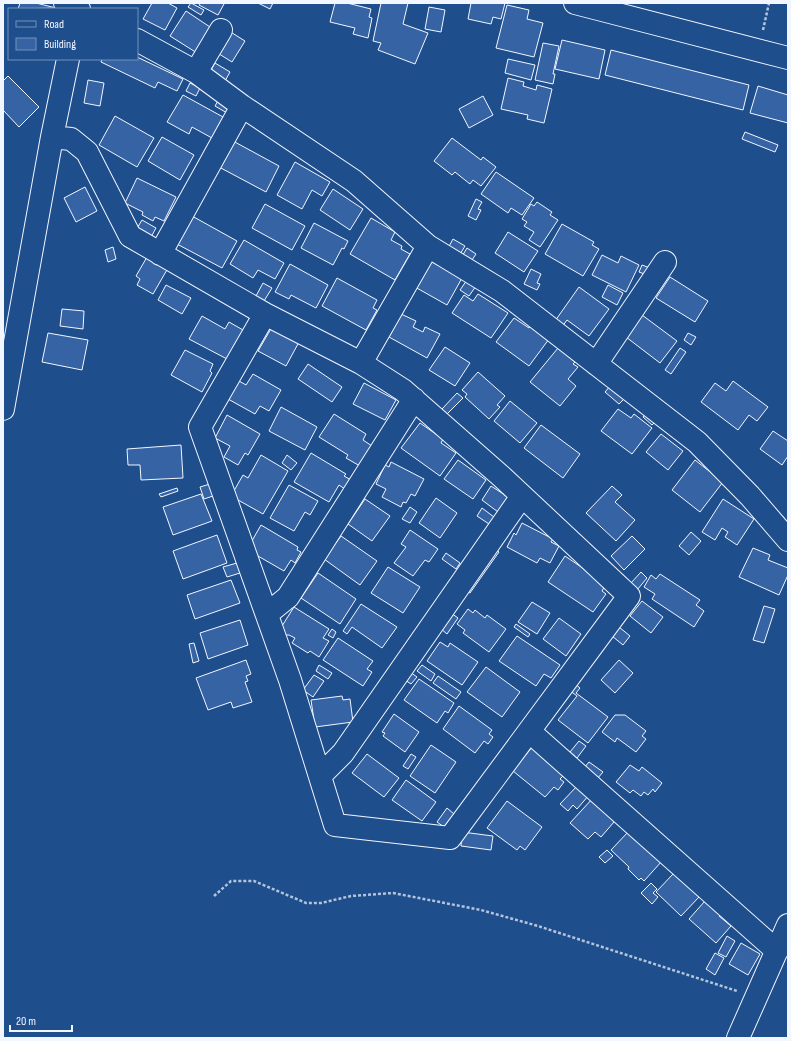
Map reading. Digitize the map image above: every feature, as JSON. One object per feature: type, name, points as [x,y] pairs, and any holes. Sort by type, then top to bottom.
[{"type":"street","points":[[65,3],[77,8]]},
{"type":"street","points":[[575,3],[632,10],[759,51],[788,58]]},
{"type":"street","points":[[196,72],[221,30]]},
{"type":"street","points":[[138,41],[196,72],[242,106],[354,181],[428,246],[502,291],[697,442],[750,496],[788,540]]},
{"type":"street","points":[[3,409],[52,137],[68,60]]},
{"type":"street","points":[[160,254],[242,106]]},
{"type":"street","points":[[52,137],[71,139],[87,152],[130,236],[265,314],[361,363],[403,390],[522,496],[629,596],[450,838],[335,825],[290,680],[200,427],[265,314]]},
{"type":"street","points":[[361,363],[428,246]]},
{"type":"street","points":[[596,364],[665,262]]},
{"type":"street","points":[[267,614],[288,597],[414,399]]},
{"type":"street","points":[[320,776],[343,753],[522,496]]},
{"type":"street","points":[[529,731],[777,951]]},
{"type":"street","points":[[738,1038],[788,925]]},
{"type":"path","points":[[759,51],[769,3]]},
{"type":"path","points":[[214,896],[231,881],[254,881],[306,903],[321,903],[351,896],[393,893],[438,901],[481,910],[538,926],[756,997]]},
{"type":"building","points":[[20,3],[36,3],[56,8],[18,8]]},
{"type":"building","points":[[152,3],[168,3],[177,8],[165,30],[143,19]]},
{"type":"building","points":[[191,3],[204,10],[201,15],[188,7]]},
{"type":"building","points":[[200,3],[224,4],[218,15],[199,5]]},
{"type":"building","points":[[258,3],[273,3],[270,9]]},
{"type":"building","points":[[335,3],[347,3],[371,9],[369,17],[372,18],[368,38],[353,34],[355,28],[330,22]]},
{"type":"building","points":[[381,3],[408,3],[403,24],[428,33],[415,64],[378,50],[381,43],[373,41]]},
{"type":"building","points":[[471,3],[505,3],[501,19],[493,17],[491,24],[468,19]]},
{"type":"building","points":[[507,5],[529,10],[527,19],[543,23],[534,57],[496,48]]},
{"type":"building","points":[[429,7],[445,10],[441,32],[425,29]]},
{"type":"building","points":[[186,11],[213,29],[197,53],[170,36]]},
{"type":"building","points":[[229,31],[245,41],[232,62],[216,52]]},
{"type":"building","points":[[562,40],[605,50],[599,79],[555,69]]},
{"type":"building","points":[[543,43],[559,46],[553,74],[555,74],[553,84],[535,80]]},
{"type":"building","points":[[611,50],[749,85],[743,110],[605,75]]},
{"type":"building","points":[[138,57],[183,79],[177,91],[158,82],[155,88],[101,62],[102,60],[138,60]]},
{"type":"building","points":[[508,59],[535,65],[531,80],[505,73]]},
{"type":"building","points":[[215,63],[230,72],[225,81],[210,72]]},
{"type":"building","points":[[8,76],[39,107],[19,127],[3,110],[3,81]]},
{"type":"building","points":[[508,78],[524,82],[523,86],[536,90],[537,85],[552,89],[544,123],[527,119],[528,115],[501,109]]},
{"type":"building","points":[[88,80],[104,83],[100,106],[84,103]]},
{"type":"building","points":[[190,83],[200,88],[196,96],[186,91]]},
{"type":"building","points":[[758,86],[788,95],[788,123],[750,113]]},
{"type":"building","points":[[183,95],[223,117],[212,138],[192,127],[189,134],[167,122]]},
{"type":"building","points":[[483,96],[493,115],[469,128],[459,109]]},
{"type":"building","points":[[219,99],[231,107],[227,113],[215,106]]},
{"type":"building","points":[[115,116],[154,138],[137,167],[99,145]]},
{"type":"building","points":[[745,132],[778,145],[775,152],[742,139]]},
{"type":"building","points":[[162,137],[194,155],[180,180],[148,161]]},
{"type":"building","points":[[452,138],[481,160],[483,157],[496,167],[481,186],[473,180],[470,184],[455,172],[452,175],[434,161]]},
{"type":"building","points":[[233,141],[279,166],[266,192],[219,167]]},
{"type":"building","points":[[295,162],[330,182],[322,196],[312,190],[302,209],[277,195]]},
{"type":"building","points":[[496,172],[534,198],[522,215],[511,208],[508,213],[481,194]]},
{"type":"building","points":[[137,178],[176,197],[164,221],[155,217],[153,221],[142,215],[143,212],[125,203]]},
{"type":"building","points":[[85,187],[97,211],[76,222],[64,198]]},
{"type":"building","points":[[333,189],[363,209],[350,230],[320,210]]},
{"type":"building","points":[[476,199],[482,202],[478,209],[481,210],[476,220],[468,216]]},
{"type":"building","points":[[537,202],[552,212],[550,215],[558,220],[540,247],[529,240],[534,232],[524,226],[527,222],[522,219],[531,204],[534,206]]},
{"type":"building","points":[[265,204],[305,226],[292,250],[252,228]]},
{"type":"building","points":[[192,216],[237,241],[222,268],[177,244]]},
{"type":"building","points":[[371,218],[395,232],[391,240],[402,246],[401,249],[410,254],[395,280],[350,254]]},
{"type":"building","points":[[142,220],[156,228],[151,237],[136,230]]},
{"type":"building","points":[[314,223],[348,241],[344,249],[342,248],[333,265],[301,248]]},
{"type":"building","points":[[562,224],[594,242],[592,245],[599,249],[583,276],[545,254]]},
{"type":"building","points":[[508,232],[538,251],[524,272],[495,253]]},
{"type":"building","points":[[453,239],[465,246],[459,256],[447,250]]},
{"type":"building","points":[[244,240],[284,263],[275,279],[258,270],[253,278],[230,264]]},
{"type":"building","points":[[113,247],[116,259],[108,262],[105,250]]},
{"type":"building","points":[[467,248],[476,254],[470,263],[461,258]]},
{"type":"building","points":[[602,255],[618,263],[621,256],[639,265],[626,292],[592,275]]},
{"type":"building","points":[[147,257],[168,268],[153,294],[137,285],[140,279],[136,276]]},
{"type":"building","points":[[430,261],[462,278],[447,305],[415,287]]},
{"type":"building","points":[[290,264],[328,285],[316,308],[291,295],[289,299],[275,292]]},
{"type":"building","points":[[642,265],[650,268],[647,275],[639,272]]},
{"type":"building","points":[[531,269],[541,274],[537,283],[540,284],[537,290],[524,284]]},
{"type":"building","points":[[670,277],[708,301],[695,322],[656,298]]},
{"type":"building","points":[[337,278],[377,300],[373,308],[377,310],[366,330],[322,306]]},
{"type":"building","points":[[467,280],[476,286],[469,296],[460,290]]},
{"type":"building","points":[[263,283],[272,288],[264,301],[256,296]]},
{"type":"building","points":[[166,285],[191,298],[182,314],[158,300]]},
{"type":"building","points":[[608,285],[623,293],[617,305],[602,297]]},
{"type":"building","points":[[579,287],[609,309],[589,336],[567,320],[562,327],[555,321]]},
{"type":"building","points":[[478,294],[508,313],[491,338],[452,313],[464,295],[473,301]]},
{"type":"building","points":[[62,309],[84,311],[83,329],[60,326]]},
{"type":"building","points":[[401,314],[416,321],[413,327],[423,332],[425,327],[440,334],[427,358],[389,337]]},
{"type":"building","points":[[642,315],[677,341],[660,363],[626,337]]},
{"type":"building","points":[[202,316],[225,329],[229,322],[243,330],[227,359],[189,339]]},
{"type":"building","points":[[514,318],[529,328],[530,326],[549,339],[529,366],[496,342]]},
{"type":"building","points":[[272,327],[299,342],[286,366],[258,351]]},
{"type":"building","points":[[48,333],[88,340],[82,370],[42,362]]},
{"type":"building","points":[[688,333],[696,337],[691,345],[684,340]]},
{"type":"building","points":[[445,347],[470,363],[455,386],[429,370]]},
{"type":"building","points":[[558,348],[575,362],[573,364],[578,367],[568,379],[576,386],[560,406],[530,382]]},
{"type":"building","points":[[680,348],[686,352],[671,374],[665,370]]},
{"type":"building","points":[[185,350],[213,364],[210,371],[212,373],[202,392],[171,375]]},
{"type":"building","points":[[308,364],[342,387],[332,402],[298,379]]},
{"type":"building","points":[[478,372],[505,396],[497,405],[500,407],[489,419],[465,397],[467,394],[462,390]]},
{"type":"building","points":[[253,374],[281,390],[269,411],[260,406],[255,414],[228,399],[239,381],[246,385]]},
{"type":"building","points":[[733,381],[768,407],[757,421],[749,415],[738,430],[701,402],[715,383],[726,391]]},
{"type":"building","points":[[364,383],[396,400],[385,420],[353,404]]},
{"type":"building","points":[[611,385],[626,397],[619,404],[605,392]]},
{"type":"building","points":[[457,393],[463,398],[447,414],[442,409]]},
{"type":"building","points":[[510,401],[537,423],[520,443],[494,421]]},
{"type":"building","points":[[281,407],[317,427],[305,450],[269,431]]},
{"type":"building","points":[[618,409],[631,418],[634,414],[652,428],[632,454],[601,431]]},
{"type":"building","points":[[646,413],[656,421],[652,425],[643,417]]},
{"type":"building","points":[[334,414],[366,434],[363,440],[372,446],[360,466],[346,458],[348,455],[319,437]]},
{"type":"building","points":[[227,415],[260,434],[248,455],[245,453],[238,465],[224,457],[230,446],[215,438]]},
{"type":"building","points":[[420,423],[443,439],[441,443],[456,453],[440,476],[401,448]]},
{"type":"building","points":[[541,425],[580,454],[563,478],[524,448]]},
{"type":"building","points":[[773,431],[788,441],[788,456],[782,465],[760,449]]},
{"type":"building","points":[[661,434],[683,451],[668,470],[646,452]]},
{"type":"building","points":[[181,445],[183,478],[141,480],[140,465],[128,465],[127,449]]},
{"type":"building","points":[[311,453],[346,474],[344,476],[351,480],[345,489],[339,485],[329,502],[294,482]]},
{"type":"building","points":[[261,455],[288,471],[263,514],[231,496],[243,475],[248,478]]},
{"type":"building","points":[[287,455],[297,463],[291,470],[282,463]]},
{"type":"building","points":[[458,460],[486,480],[473,499],[444,479]]},
{"type":"building","points":[[695,460],[723,482],[700,512],[672,490]]},
{"type":"building","points":[[391,462],[424,479],[415,496],[411,494],[406,503],[403,502],[401,507],[382,497],[386,489],[376,484],[385,465],[389,467]]},
{"type":"building","points":[[210,484],[213,496],[204,499],[200,487]]},
{"type":"building","points":[[289,485],[318,501],[310,515],[305,512],[294,531],[270,518]]},
{"type":"building","points":[[491,486],[508,497],[498,512],[482,500]]},
{"type":"building","points":[[612,486],[622,495],[615,502],[635,520],[616,541],[586,513]]},
{"type":"building","points":[[177,488],[178,491],[161,497],[159,494]]},
{"type":"building","points":[[201,494],[212,521],[173,535],[163,507]]},
{"type":"building","points":[[436,498],[457,513],[440,538],[419,523]]},
{"type":"building","points":[[365,499],[390,516],[372,541],[348,524]]},
{"type":"building","points":[[723,499],[754,519],[737,545],[725,537],[728,532],[722,528],[715,540],[702,532]]},
{"type":"building","points":[[410,507],[417,512],[410,523],[402,519]]},
{"type":"building","points":[[482,508],[494,517],[489,524],[477,516]]},
{"type":"building","points":[[522,523],[553,539],[551,542],[559,546],[550,563],[540,558],[537,563],[507,547],[514,533],[516,535]]},
{"type":"building","points":[[261,525],[298,547],[297,550],[301,552],[295,563],[291,560],[284,571],[251,552],[249,546]]},
{"type":"building","points":[[410,530],[438,549],[429,562],[425,560],[413,576],[394,563],[406,547],[401,544]]},
{"type":"building","points":[[691,532],[701,541],[689,555],[679,546]]},
{"type":"building","points":[[217,535],[227,563],[183,579],[173,551]]},
{"type":"building","points":[[341,536],[377,561],[360,585],[324,559]]},
{"type":"building","points":[[632,536],[645,549],[624,570],[611,556]]},
{"type":"building","points":[[753,548],[770,555],[768,560],[788,568],[788,575],[779,595],[739,577]]},
{"type":"building","points":[[495,549],[499,552],[470,593],[466,591]]},
{"type":"building","points":[[446,553],[460,563],[456,569],[442,559]]},
{"type":"building","points":[[565,556],[606,584],[602,591],[606,594],[593,612],[548,582]]},
{"type":"building","points":[[237,563],[240,573],[227,577],[223,567]]},
{"type":"building","points":[[388,567],[420,587],[403,613],[371,593]]},
{"type":"building","points":[[641,572],[647,578],[637,590],[630,584]]},
{"type":"building","points":[[318,573],[356,599],[340,624],[301,598]]},
{"type":"building","points":[[660,574],[700,600],[696,605],[704,611],[694,627],[652,599],[655,594],[644,587],[651,575],[656,579]]},
{"type":"building","points":[[231,580],[240,603],[195,619],[187,595]]},
{"type":"building","points":[[642,601],[663,617],[651,633],[630,616]]},
{"type":"building","points":[[532,602],[550,613],[537,634],[518,622]]},
{"type":"building","points":[[361,604],[397,627],[382,648],[352,627],[347,634],[343,631]]},
{"type":"building","points":[[764,606],[775,609],[764,643],[753,640]]},
{"type":"building","points":[[294,607],[329,629],[323,638],[329,641],[319,657],[310,651],[308,653],[292,643],[295,638],[289,635],[282,635],[282,626]]},
{"type":"building","points":[[468,609],[473,613],[475,610],[485,618],[487,615],[506,629],[489,652],[463,633],[465,630],[457,624]]},
{"type":"building","points":[[451,613],[458,618],[447,634],[440,628]]},
{"type":"building","points":[[559,618],[581,634],[566,656],[543,639]]},
{"type":"building","points":[[240,620],[248,645],[208,659],[200,633]]},
{"type":"building","points":[[516,624],[530,634],[528,637],[514,627]]},
{"type":"building","points":[[619,627],[630,636],[623,645],[612,636]]},
{"type":"building","points":[[332,629],[336,632],[333,638],[328,635]]},
{"type":"building","points":[[517,636],[560,665],[551,678],[544,674],[536,686],[499,661]]},
{"type":"building","points":[[338,638],[373,661],[367,669],[372,672],[363,686],[323,660]]},
{"type":"building","points":[[440,642],[448,647],[450,643],[478,662],[462,685],[427,661]]},
{"type":"building","points":[[194,643],[199,661],[193,663],[189,644]]},
{"type":"building","points":[[246,660],[251,674],[246,676],[248,681],[245,682],[252,702],[233,708],[231,702],[208,710],[196,678]]},
{"type":"building","points":[[619,660],[633,673],[615,693],[601,680]]},
{"type":"building","points":[[319,665],[332,673],[328,679],[316,671]]},
{"type":"building","points":[[422,665],[435,674],[431,681],[417,671]]},
{"type":"building","points":[[486,667],[520,692],[502,717],[467,692]]},
{"type":"building","points":[[410,672],[417,677],[411,684],[405,680]]},
{"type":"building","points":[[314,675],[324,681],[313,697],[303,690]]},
{"type":"building","points":[[438,676],[461,692],[456,699],[433,683]]},
{"type":"building","points":[[419,679],[454,703],[448,713],[445,711],[437,723],[404,700]]},
{"type":"building","points":[[574,683],[580,688],[576,693],[608,717],[588,743],[558,720],[577,696],[569,690]]},
{"type":"building","points":[[342,696],[343,700],[350,699],[353,722],[315,727],[311,700]]},
{"type":"building","points":[[459,706],[492,730],[489,734],[493,737],[488,744],[484,741],[475,753],[443,729]]},
{"type":"building","points":[[394,714],[419,732],[405,752],[383,736],[385,733],[382,732]]},
{"type":"building","points":[[615,715],[625,715],[646,731],[642,736],[646,739],[636,752],[617,738],[615,742],[602,732]]},
{"type":"building","points":[[579,741],[586,746],[577,758],[570,752]]},
{"type":"building","points":[[431,745],[456,762],[435,793],[410,776]]},
{"type":"building","points":[[532,747],[565,774],[560,779],[564,782],[558,790],[554,787],[545,797],[513,771]]},
{"type":"building","points":[[367,754],[399,778],[384,797],[352,773]]},
{"type":"building","points":[[411,754],[416,757],[408,769],[403,766]]},
{"type":"building","points":[[589,762],[603,772],[597,779],[584,768]]},
{"type":"building","points":[[630,765],[639,771],[642,767],[662,783],[655,792],[653,789],[648,795],[644,792],[641,796],[633,790],[630,793],[616,782]]},
{"type":"building","points":[[406,780],[436,802],[422,821],[392,800]]},
{"type":"building","points":[[578,785],[589,795],[577,809],[573,805],[568,811],[560,804]]},
{"type":"building","points":[[593,798],[614,822],[601,837],[595,832],[588,839],[570,823]]},
{"type":"building","points":[[507,801],[542,827],[525,850],[520,846],[517,850],[487,828]]},
{"type":"building","points":[[447,808],[454,814],[444,827],[437,822]]},
{"type":"building","points":[[629,831],[662,861],[644,881],[641,878],[639,880],[628,869],[629,867],[611,850]]},
{"type":"building","points":[[462,832],[493,836],[491,850],[461,846]]},
{"type":"building","points":[[607,850],[613,856],[605,863],[599,857]]},
{"type":"building","points":[[674,873],[699,897],[681,916],[656,892]]},
{"type":"building","points":[[651,883],[657,889],[653,893],[658,897],[652,904],[641,893]]},
{"type":"building","points":[[705,901],[721,914],[719,916],[731,926],[716,943],[689,919]]},
{"type":"building","points":[[727,936],[735,941],[726,957],[718,953]]},
{"type":"building","points":[[741,943],[760,954],[748,975],[729,964]]},
{"type":"building","points":[[715,953],[724,958],[715,975],[706,969]]}]
